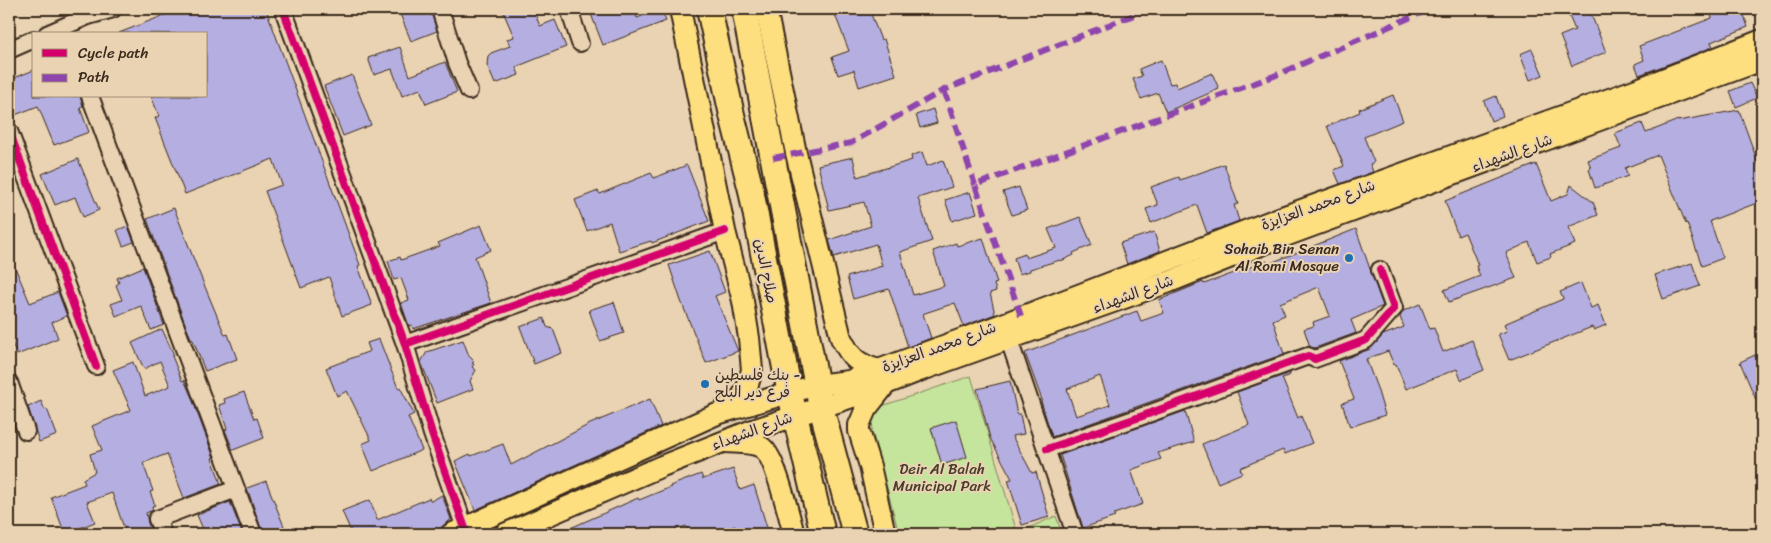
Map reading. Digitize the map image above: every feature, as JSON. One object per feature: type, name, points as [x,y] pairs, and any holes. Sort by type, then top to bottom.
[{"type":"highway","name":"صلاح الدين","points":[[709,9],[750,190],[792,404],[823,534]]},
{"type":"highway","name":"صلاح الدين","points":[[744,9],[819,396],[855,534]]},
{"type":"main road","points":[[680,9],[725,231],[743,300],[752,370],[747,388],[740,398],[717,414]]},
{"type":"main road","points":[[766,9],[794,144],[841,338],[854,359],[883,376]]},
{"type":"main road","name":"شارع محمد العزايزة","points":[[883,376],[1006,332],[1282,218],[1640,88],[1762,40]]},
{"type":"main road","name":"شارع الشهداء","points":[[1006,332],[1762,60]]},
{"type":"main road","points":[[792,404],[883,376]]},
{"type":"main road","points":[[883,376],[866,409],[859,431],[870,466],[885,534]]},
{"type":"main road","name":"شارع الشهداء","points":[[461,532],[717,414],[792,404]]},
{"type":"main road","name":"شارع الشهداء","points":[[505,534],[722,442],[792,404]]},
{"type":"main road","points":[[722,442],[759,446],[768,453],[781,487],[794,534]]},
{"type":"street","points":[[65,30],[88,16],[114,9]]},
{"type":"street","points":[[283,9],[405,344],[461,532]]},
{"type":"street","points":[[440,9],[454,56],[469,91]]},
{"type":"street","points":[[569,9],[580,43]]},
{"type":"street","points":[[9,50],[32,40]]},
{"type":"street","points":[[91,98],[253,534]]},
{"type":"street","points":[[9,131],[96,366]]},
{"type":"street","points":[[405,344],[725,231]]},
{"type":"street","points":[[1047,449],[1308,356],[1315,359],[1366,340],[1394,308],[1380,270]]},
{"type":"street","points":[[1006,332],[1075,534]]},
{"type":"street","points":[[9,382],[26,431]]},
{"type":"street","points":[[164,534],[158,519],[236,489]]},
{"type":"green space","name":"Deir Al Balah Municipal Park","points":[[971,376],[1017,533],[1056,516],[1062,534],[899,534],[872,431],[873,419],[882,406]]},
{"type":"building","points":[[180,9],[266,9],[360,265],[358,266],[372,305],[342,316],[329,277],[301,288],[265,191],[282,185],[273,159],[185,194],[155,118],[159,116],[152,98],[208,98],[208,32],[122,32]]},
{"type":"building","points":[[398,9],[430,9],[437,31],[411,41]]},
{"type":"building","points":[[502,9],[533,9],[540,26],[555,20],[566,47],[516,67],[519,75],[495,84],[487,65],[488,56],[510,46],[507,39],[514,37]]},
{"type":"building","points":[[589,9],[634,9],[637,18],[661,9],[666,21],[603,45]]},
{"type":"building","points":[[842,9],[869,9],[881,40],[884,39],[896,75],[859,87],[854,70],[838,75],[832,57],[849,51],[834,12]]},
{"type":"building","points":[[1566,9],[1589,9],[1606,52],[1572,66],[1560,36],[1575,30]]},
{"type":"building","points":[[1709,9],[1742,9],[1748,27],[1711,42],[1713,47],[1639,75],[1635,64],[1644,60],[1639,46],[1712,18]]},
{"type":"building","points":[[400,47],[410,76],[445,62],[457,92],[426,104],[420,89],[402,96],[392,69],[374,75],[368,58]]},
{"type":"building","points":[[1532,49],[1543,75],[1530,80],[1520,54]]},
{"type":"building","points":[[1161,60],[1170,84],[1175,83],[1177,88],[1212,73],[1219,89],[1166,112],[1158,93],[1141,99],[1133,79],[1142,76],[1139,69]]},
{"type":"building","points":[[32,71],[32,98],[81,98],[83,106],[80,108],[89,132],[54,145],[38,106],[15,115],[9,99],[9,80]]},
{"type":"building","points":[[352,75],[371,125],[343,136],[324,86]]},
{"type":"building","points":[[1750,83],[1757,98],[1736,107],[1730,91]]},
{"type":"building","points":[[1393,95],[1403,121],[1364,137],[1374,162],[1370,164],[1373,172],[1340,184],[1334,170],[1344,166],[1327,126],[1360,112],[1359,109]]},
{"type":"building","points":[[1496,96],[1503,116],[1491,121],[1484,101]]},
{"type":"building","points":[[933,109],[937,123],[920,128],[916,115]]},
{"type":"building","points":[[1739,110],[1762,174],[1762,201],[1710,221],[1723,258],[1702,266],[1687,223],[1658,155],[1625,168],[1628,176],[1595,188],[1588,160],[1621,148],[1615,133],[1642,123],[1646,133],[1678,120]]},
{"type":"building","points":[[922,152],[927,166],[943,160],[952,187],[918,198],[932,241],[900,252],[913,295],[944,286],[933,251],[956,243],[957,246],[983,238],[997,283],[994,284],[996,291],[990,293],[995,314],[964,326],[955,303],[925,313],[923,314],[931,338],[908,347],[889,289],[853,299],[847,277],[882,266],[876,244],[834,257],[829,240],[871,226],[864,202],[829,210],[818,165],[853,157],[857,177],[912,160],[911,156]]},
{"type":"building","points":[[78,159],[99,210],[83,217],[75,197],[55,205],[42,174]]},
{"type":"building","points":[[1224,164],[1238,204],[1234,205],[1239,221],[1207,233],[1197,205],[1151,223],[1146,209],[1158,205],[1151,187],[1179,177],[1180,180]]},
{"type":"building","points":[[1536,164],[1551,201],[1568,194],[1571,185],[1593,202],[1598,215],[1568,227],[1575,244],[1550,254],[1551,257],[1537,262],[1529,242],[1506,253],[1516,278],[1449,302],[1444,290],[1480,276],[1476,266],[1478,265],[1465,233],[1458,236],[1445,201]]},
{"type":"building","points":[[687,165],[709,221],[652,243],[651,241],[619,251],[610,222],[587,231],[575,200],[598,191],[600,194],[651,173],[654,178]]},
{"type":"building","points":[[1019,187],[1027,210],[1012,215],[1003,192]]},
{"type":"building","points":[[970,192],[977,213],[952,221],[945,200]]},
{"type":"building","points":[[174,208],[225,335],[228,334],[237,359],[205,371],[187,329],[147,219]]},
{"type":"building","points":[[1080,217],[1092,245],[1073,253],[1074,255],[1061,261],[1030,269],[1030,271],[1019,274],[1014,258],[1025,254],[1026,258],[1056,248],[1048,229]]},
{"type":"building","points":[[481,225],[491,250],[475,257],[491,303],[413,329],[412,325],[409,326],[401,303],[409,300],[401,278],[394,280],[388,261],[400,257],[401,260],[440,246],[438,243]]},
{"type":"building","points":[[128,226],[134,242],[123,246],[117,230]]},
{"type":"building","points":[[1356,229],[1383,306],[1351,320],[1356,333],[1315,348],[1310,347],[1304,329],[1314,326],[1313,322],[1330,316],[1319,287],[1280,303],[1285,315],[1273,320],[1284,354],[1052,437],[1042,400],[1025,353],[1137,311],[1141,321],[1164,313],[1159,300],[1203,282],[1204,284],[1267,261],[1268,264]],"holes":[[[1100,376],[1110,405],[1076,416],[1067,389]]]},
{"type":"building","points":[[1154,232],[1160,251],[1127,264],[1120,243]]},
{"type":"building","points":[[710,251],[725,292],[715,296],[738,351],[706,363],[669,265]]},
{"type":"building","points":[[9,253],[30,303],[58,292],[67,316],[52,322],[58,338],[17,355],[9,336]]},
{"type":"building","points":[[1692,263],[1700,286],[1663,299],[1655,275]]},
{"type":"building","points":[[143,267],[164,325],[151,330],[141,306],[116,316],[111,304],[122,300],[116,285],[119,283],[117,278]]},
{"type":"building","points":[[1581,283],[1591,308],[1598,305],[1606,325],[1594,330],[1592,327],[1509,360],[1498,334],[1507,331],[1504,324],[1563,299],[1560,292]]},
{"type":"building","points":[[614,302],[624,333],[600,341],[589,310]]},
{"type":"building","points":[[1420,304],[1430,329],[1434,328],[1443,352],[1472,340],[1484,370],[1461,380],[1457,369],[1406,389],[1396,364],[1394,365],[1388,351],[1366,359],[1385,415],[1350,427],[1342,403],[1354,399],[1339,361],[1370,349],[1383,335],[1404,327],[1400,317],[1403,311]]},
{"type":"building","points":[[544,318],[547,327],[553,329],[562,353],[534,364],[520,327]]},
{"type":"building","points":[[162,329],[174,355],[172,356],[182,381],[184,380],[190,393],[214,458],[212,458],[221,484],[184,498],[167,454],[143,463],[153,491],[150,492],[155,505],[152,506],[153,510],[146,513],[152,534],[126,534],[112,493],[87,502],[95,522],[65,534],[51,497],[85,484],[83,479],[95,472],[90,454],[102,450],[92,426],[131,410],[113,370],[133,362],[145,396],[170,386],[160,361],[144,369],[132,343]]},
{"type":"building","points":[[379,339],[398,388],[400,387],[414,414],[408,417],[422,450],[373,471],[362,444],[371,440],[347,391],[337,396],[326,368],[370,351],[367,343]]},
{"type":"building","points":[[463,340],[469,356],[474,361],[472,367],[476,370],[470,381],[473,389],[437,403],[421,362],[427,352]]},
{"type":"building","points":[[1755,355],[1762,372],[1762,414],[1740,362]]},
{"type":"building","points":[[1290,373],[1290,375],[1282,378],[1298,418],[1301,416],[1312,443],[1285,454],[1283,450],[1240,468],[1242,473],[1218,483],[1202,444],[1249,425],[1237,392]]},
{"type":"building","points":[[1010,381],[1017,414],[1020,414],[1024,434],[1012,436],[1032,473],[1036,472],[1049,517],[1022,525],[1008,480],[1012,479],[990,438],[977,389]]},
{"type":"building","points":[[244,392],[254,419],[257,418],[264,438],[233,450],[225,430],[227,429],[219,405],[225,403],[224,399]]},
{"type":"building","points":[[650,399],[661,426],[475,510],[455,461],[470,454],[471,456],[503,444],[511,465],[590,424]]},
{"type":"building","points":[[41,401],[45,410],[47,409],[57,435],[39,442],[28,407]]},
{"type":"building","points":[[1185,411],[1194,442],[1158,453],[1161,459],[1131,470],[1143,504],[1114,514],[1115,517],[1083,528],[1060,455]]},
{"type":"building","points":[[956,420],[967,457],[942,465],[931,428]]},
{"type":"building","points":[[733,469],[740,490],[754,485],[769,534],[738,534],[735,526],[713,534],[689,534],[686,526],[665,534],[557,534],[638,498],[639,500],[701,474],[703,479]]},
{"type":"building","points":[[266,481],[287,534],[263,534],[247,488]]},
{"type":"building","points":[[442,495],[451,519],[440,530],[430,534],[352,534],[342,511],[370,500],[377,520],[429,498],[431,501]]},
{"type":"building","points":[[230,502],[242,533],[205,534],[197,515]]},
{"type":"marked path","points":[[773,158],[851,143],[944,90],[1149,9]]},
{"type":"marked path","points":[[1021,316],[975,185],[1274,76],[1430,9]]},
{"type":"marked path","points":[[944,90],[975,185]]},
{"type":"cycle path","points":[[283,9],[405,344],[432,434],[467,534]]},
{"type":"cycle path","points":[[9,131],[96,366]]},
{"type":"cycle path","points":[[405,344],[725,231]]},
{"type":"cycle path","points":[[1047,449],[1308,356],[1315,359],[1366,340],[1394,308],[1380,270]]},
{"type":"place","name":"Sohaib Bin Senan Al Romi Mosque","points":[[1349,258]]},
{"type":"place","name":"بنك فلسطين - فرع دير البلح","points":[[705,384]]}]
